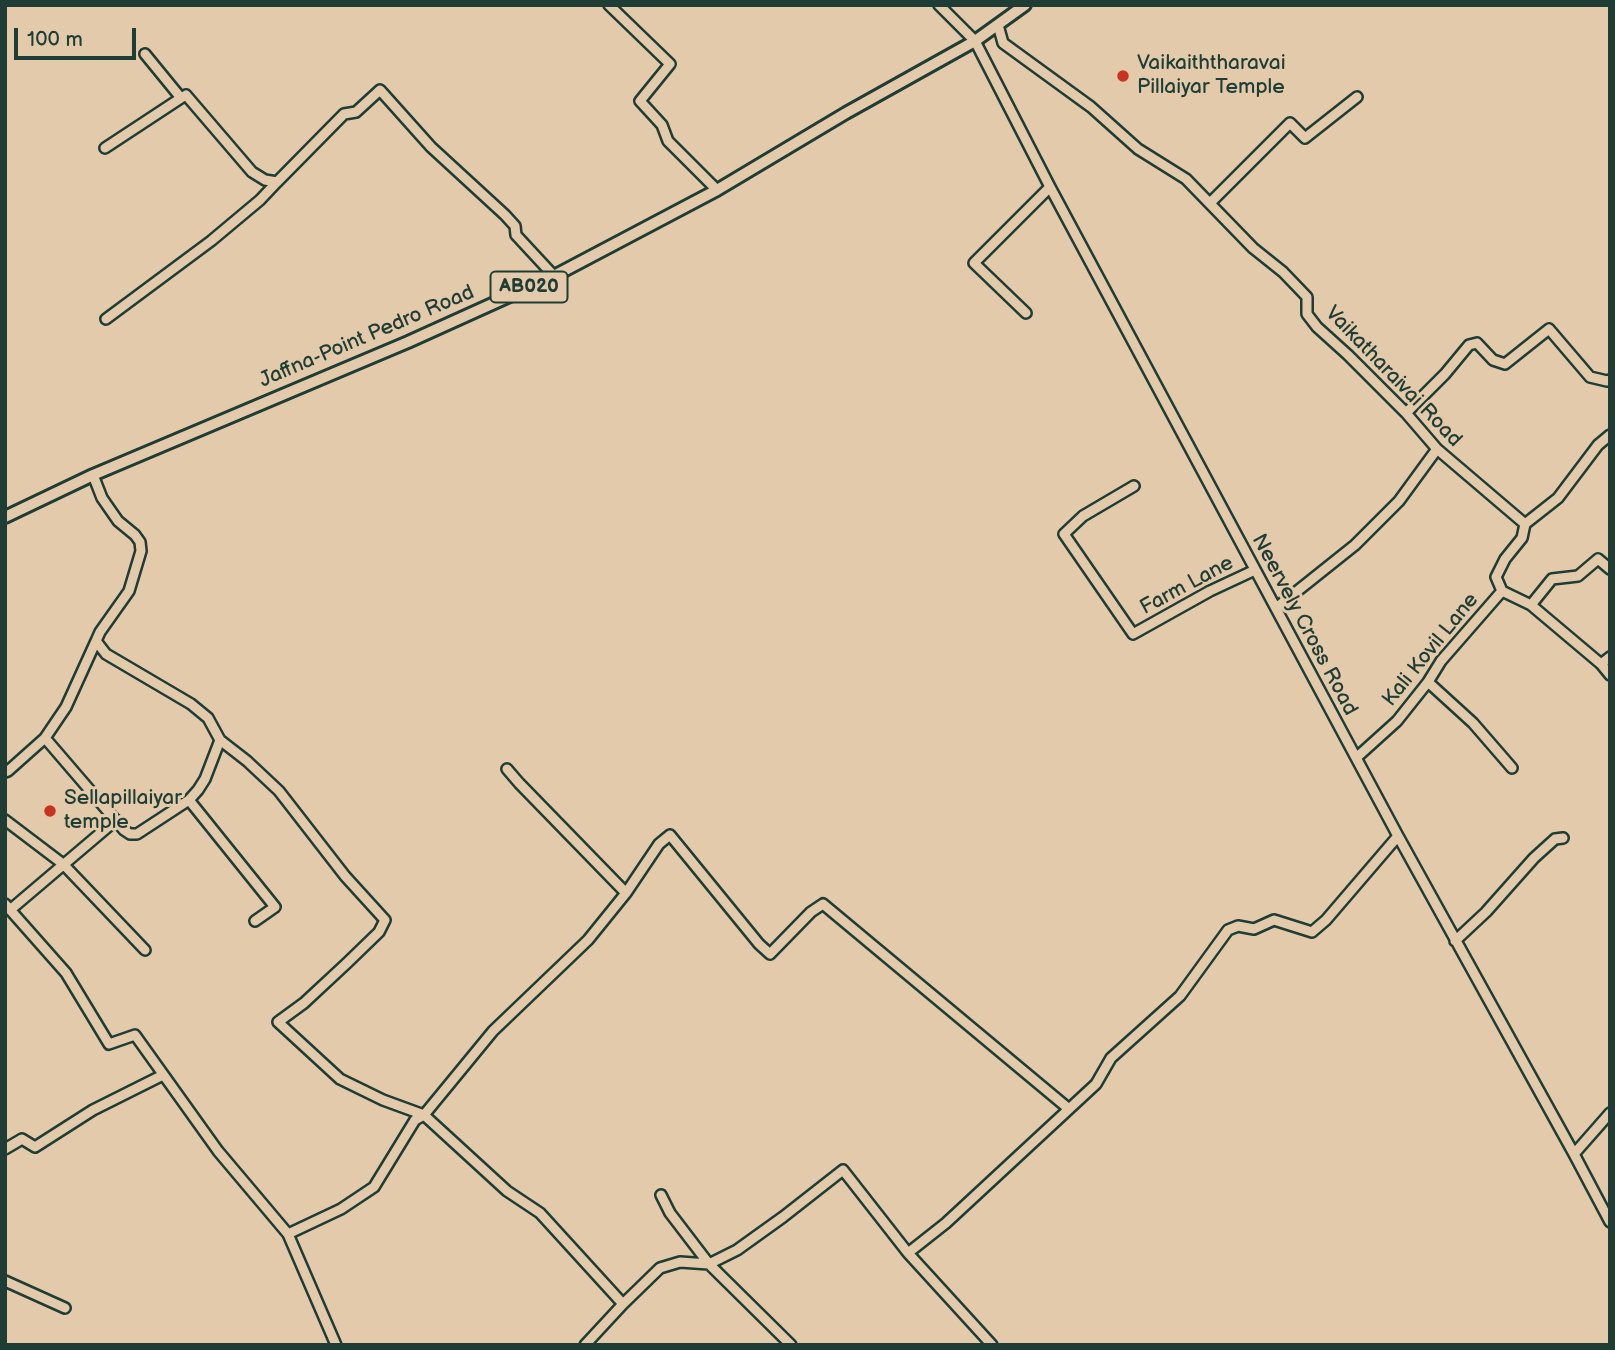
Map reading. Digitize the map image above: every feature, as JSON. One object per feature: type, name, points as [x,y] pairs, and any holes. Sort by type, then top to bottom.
[{"type":"main road","name":"Jaffna-Point Pedro Road","points":[[5,517],[93,475],[408,342],[554,276],[717,190],[846,113],[975,41],[1026,5]]},
{"type":"street","points":[[609,5],[670,64],[640,101],[662,125],[668,141],[717,190]]},
{"type":"street","name":"Neervely Cross Road","points":[[939,5],[975,41],[1050,187],[1356,758],[1610,1222]]},
{"type":"street","name":"Vaikatharaivai Road","points":[[998,25],[1003,43],[1091,107],[1138,149],[1186,179],[1253,248],[1283,272],[1307,297],[1307,314],[1317,327],[1348,355],[1437,449],[1525,524]]},
{"type":"street","points":[[145,54],[181,98]]},
{"type":"street","points":[[106,319],[211,241],[260,200],[344,114],[356,112],[380,90],[430,147],[505,215],[515,226],[516,235],[554,276]]},
{"type":"street","points":[[105,148],[186,95],[252,173],[265,180],[277,182]]},
{"type":"street","points":[[1210,203],[1290,123],[1305,138],[1357,97]]},
{"type":"street","points":[[1026,313],[974,263],[1050,187]]},
{"type":"street","points":[[1406,414],[1469,345],[1477,343],[1493,360],[1505,364],[1549,329],[1590,377],[1610,380]]},
{"type":"street","points":[[1610,435],[1598,445],[1558,498],[1525,524],[1522,538],[1505,559],[1496,577],[1502,591],[1531,605],[1601,664],[1610,675]]},
{"type":"street","points":[[1276,608],[1355,545],[1399,501],[1437,449]]},
{"type":"street","points":[[5,772],[45,738],[66,707],[100,632],[128,591],[141,551],[140,542],[135,535],[118,521],[102,498],[93,475]]},
{"type":"street","name":"Farm Lane","points":[[1134,486],[1083,516],[1064,534],[1133,634],[1210,591],[1255,570]]},
{"type":"street","points":[[1531,605],[1552,579],[1578,576],[1598,559],[1610,569]]},
{"type":"street","name":"Kali Kovil Lane","points":[[1356,758],[1396,721],[1428,682],[1441,661],[1502,591]]},
{"type":"street","points":[[96,641],[106,654],[191,704],[208,718],[220,740],[279,791],[345,876],[385,920],[379,932],[347,963],[304,1003],[278,1022],[340,1079],[383,1101],[424,1115],[507,1191],[540,1213],[623,1304]]},
{"type":"street","points":[[1601,664],[1610,657]]},
{"type":"street","points":[[1428,682],[1473,723],[1512,768]]},
{"type":"street","points":[[45,738],[124,831],[130,834],[137,834],[189,800],[205,779],[220,740]]},
{"type":"street","points":[[507,769],[625,892]]},
{"type":"street","points":[[189,800],[275,907],[255,921]]},
{"type":"street","points":[[5,820],[62,864],[145,950]]},
{"type":"street","points":[[116,820],[22,901],[8,907],[66,973],[109,1044],[135,1035],[218,1151],[288,1234],[337,1345]]},
{"type":"street","points":[[288,1234],[341,1209],[374,1187],[415,1120],[424,1115],[494,1031],[588,940],[659,844],[670,835],[770,954],[811,912],[823,904],[1069,1109]]},
{"type":"street","points":[[908,1253],[946,1223],[1096,1084],[1111,1058],[1180,996],[1228,930],[1238,926],[1254,929],[1274,920],[1312,932],[1398,836]]},
{"type":"street","points":[[1455,941],[1486,912],[1534,858],[1555,839],[1563,838]]},
{"type":"street","points":[[5,1149],[22,1139],[35,1147],[93,1110],[163,1075]]},
{"type":"street","points":[[1574,1154],[1610,1113]]},
{"type":"street","points":[[585,1345],[660,1268],[680,1262],[709,1265],[737,1250],[842,1170],[908,1253],[992,1345]]},
{"type":"street","points":[[661,1195],[670,1213],[709,1265],[792,1345]]},
{"type":"street","points":[[5,1281],[65,1308]]},
{"type":"place","name":"Vaikaiththaravai Pillaiyar Temple","points":[[1123,76]]},
{"type":"place","name":"Sellapillaiyar temple","points":[[50,811]]}]
